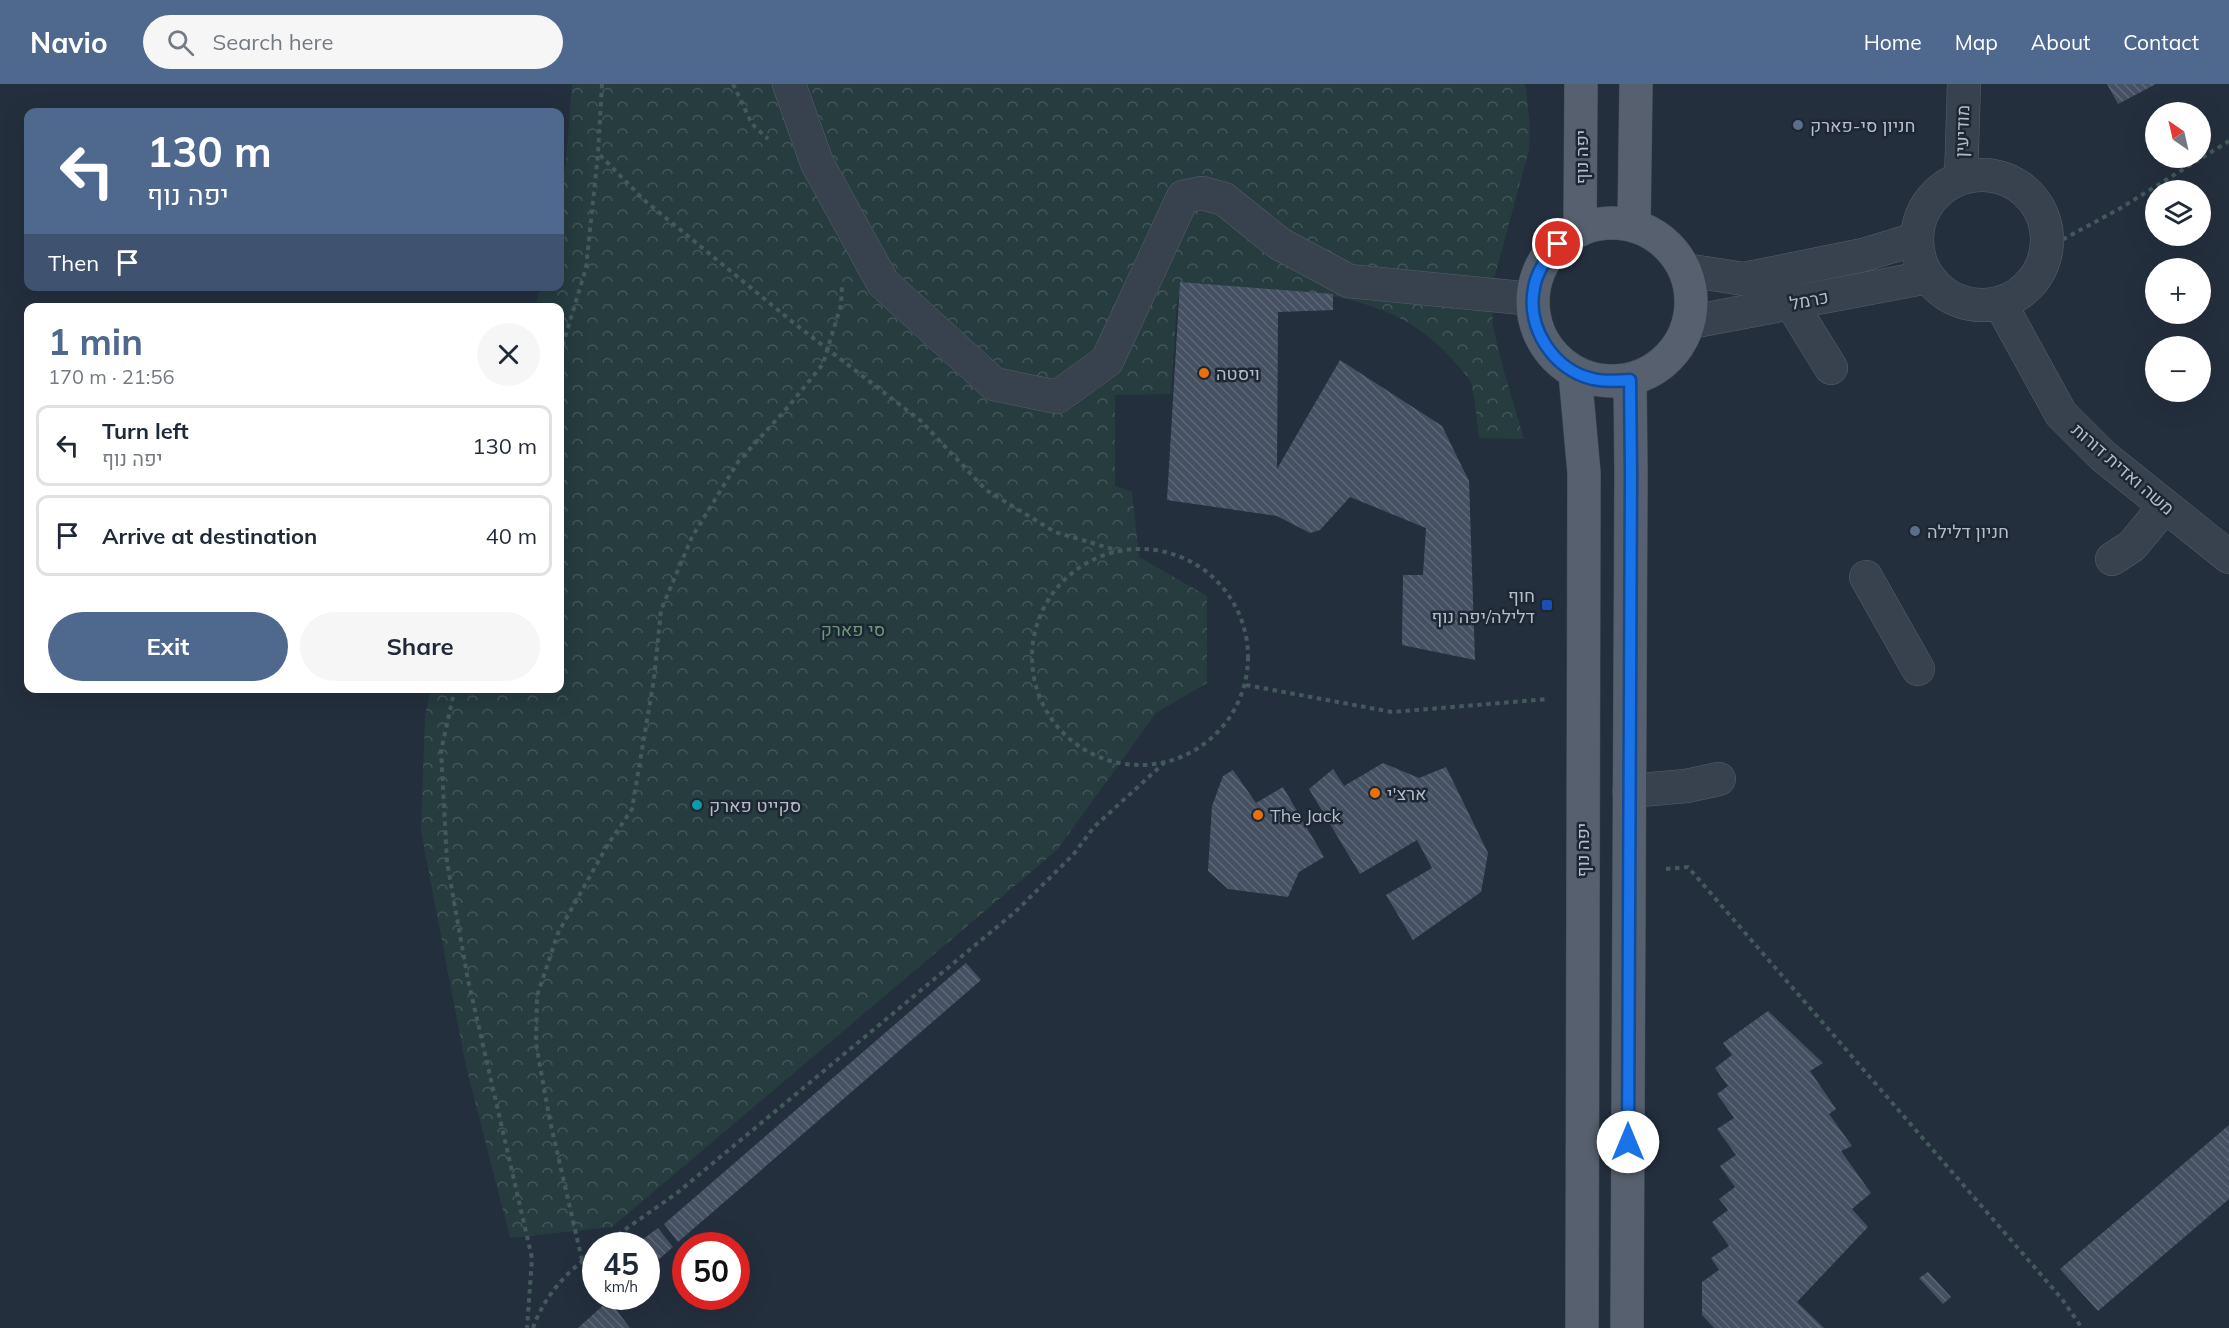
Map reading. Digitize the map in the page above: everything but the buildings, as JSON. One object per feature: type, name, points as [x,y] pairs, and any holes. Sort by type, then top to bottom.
[{"type":"main road","name":"יפה נוף","points":[[1580,230],[1581,84]]},
{"type":"main road","points":[[1634,226],[1636,84]]},
{"type":"main road","points":[[1616,223],[1634,226],[1664,243],[1672,250],[1685,270],[1690,291],[1691,322],[1670,356],[1652,370],[1630,380],[1593,379],[1575,373],[1555,357],[1540,336],[1533,312],[1533,299],[1534,287],[1542,264],[1558,244],[1580,230],[1597,224],[1616,223]]},
{"type":"main road","name":"יפה נוף","points":[[1575,373],[1584,473],[1582,1328]]},
{"type":"main road","points":[[1627,1328],[1630,380]]},
{"type":"street","points":[[789,84],[817,164],[883,283],[994,384],[1057,397],[1107,361],[1183,197],[1202,193],[1224,199],[1280,244],[1349,281],[1533,299]]},
{"type":"street","name":"מודיעין","points":[[1961,178],[1964,84]]},
{"type":"street","points":[[1983,174],[2005,179],[2025,191],[2039,208],[2045,227],[2047,248],[2042,266],[2032,282],[2018,295],[2000,303],[1980,306],[1960,302],[1941,292],[1928,277],[1919,259],[1916,239],[1925,208],[1947,185],[1961,178],[1983,174]]},
{"type":"street","name":"כרמל","points":[[1685,270],[1744,279],[1863,255],[1916,239]]},
{"type":"street","name":"כרמל","points":[[1691,322],[1928,277]]},
{"type":"street","points":[[1791,303],[1831,368]]},
{"type":"street","name":"משה ואדית דורות","points":[[2000,303],[2061,414],[2103,456],[2229,557]]},
{"type":"street","points":[[2112,559],[2132,546],[2165,506]]},
{"type":"street","points":[[1866,577],[1918,669]]},
{"type":"street","points":[[1629,790],[1686,786],[1719,779]]},
{"type":"path","points":[[564,341],[586,268],[598,153],[602,84]]},
{"type":"path","points":[[733,84],[752,124],[769,141]]},
{"type":"path","points":[[2047,248],[2119,208],[2229,141]]},
{"type":"path","points":[[598,153],[644,200],[795,324],[921,421],[986,490],[1055,532],[1116,550]]},
{"type":"path","points":[[533,1328],[540,1307],[582,1260],[550,1121],[536,1044],[537,996],[558,933],[607,846],[632,809],[654,679],[660,610],[692,537],[738,462],[823,364],[841,305],[843,276]]},
{"type":"path","points":[[1154,548],[1189,559],[1220,581],[1240,612],[1249,649],[1246,685],[1234,712],[1216,736],[1192,753],[1164,763],[1130,765],[1097,757],[1068,739],[1047,713],[1034,681],[1032,648],[1040,614],[1058,585],[1084,563],[1116,550],[1154,548]]},
{"type":"path","points":[[1246,685],[1392,712],[1582,696]]},
{"type":"path","points":[[454,693],[441,751],[447,862],[468,980],[532,1258],[527,1328]]},
{"type":"path","points":[[622,1232],[677,1193],[1015,912],[1073,855],[1094,827],[1164,763]]},
{"type":"path","points":[[1629,871],[1688,867],[2062,1299],[2082,1328]]},
{"type":"green space","name":"סי פארק","points":[[572,84],[1525,84],[1530,123],[1529,150],[1491,290],[1493,327],[1524,439],[1479,438],[1469,379],[1451,358],[1424,333],[1395,316],[1363,303],[1329,296],[1295,292],[1189,287],[1177,300],[1171,394],[1115,395],[1115,486],[1132,492],[1139,557],[1207,596],[1207,683],[1156,713],[1057,850],[612,1227],[510,1238],[466,1066],[421,831],[425,716],[430,693],[564,693],[564,303],[536,303],[539,291],[564,291],[564,174]]},
{"type":"place","name":"חניון סי-פארק","points":[[1798,125]]},
{"type":"place","name":"ויסטה","points":[[1204,373]]},
{"type":"place","name":"חניון דלילה","points":[[1915,531]]},
{"type":"place","name":"חוף דלילה/יפה נוף","points":[[1547,605]]},
{"type":"place","name":"ארצ'י","points":[[1375,793]]},
{"type":"place","name":"סקייט פארק","points":[[697,805]]},
{"type":"place","name":"The Jack","points":[[1258,815]]},
{"type":"route","points":[[1558,244],[1542,264],[1534,287],[1533,312],[1540,336],[1555,357],[1575,373],[1593,379],[1630,380],[1628,1142]]}]
